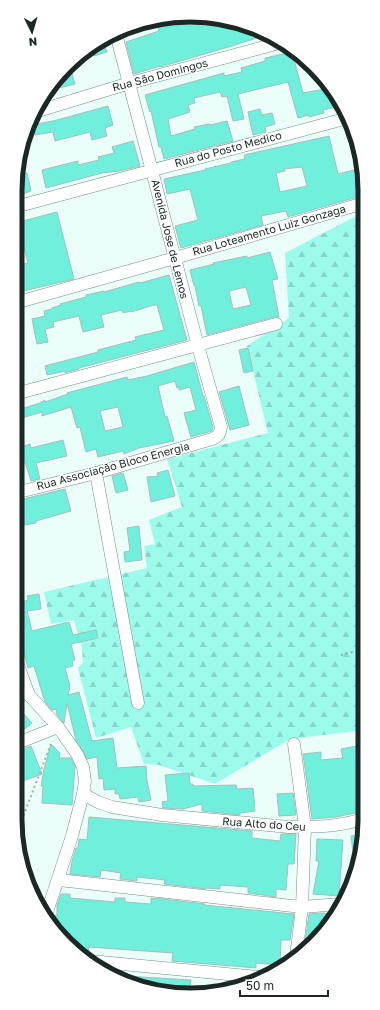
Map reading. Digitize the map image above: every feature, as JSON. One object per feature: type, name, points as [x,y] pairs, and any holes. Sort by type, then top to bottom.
[{"type":"street","name":"Avenida Jose de Lemos","points":[[117,38],[221,428],[217,438],[212,439]]},
{"type":"street","name":"Rua São Domingos","points":[[43,110],[130,83],[273,45]]},
{"type":"street","name":"Rua do Posto Medico","points":[[22,205],[152,169],[342,119]]},
{"type":"street","name":"Rua Loteamento Luiz Gonzaga","points":[[22,301],[175,258],[358,204]]},
{"type":"street","points":[[22,392],[276,324]]},
{"type":"street","name":"Rua Associação Bloco Energia","points":[[22,491],[96,473],[212,439]]},
{"type":"street","points":[[96,473],[138,703]]},
{"type":"street","points":[[22,676],[29,695]]},
{"type":"street","points":[[22,692],[29,695],[58,727],[77,754],[83,767],[85,781],[83,794],[59,880],[48,909]]},
{"type":"street","points":[[22,741],[58,727]]},
{"type":"street","points":[[294,744],[304,827],[302,907],[297,949]]},
{"type":"street","name":"Rua Alto do Ceu","points":[[83,794],[112,807],[162,815],[304,827],[343,824],[358,820]]},
{"type":"street","points":[[59,880],[302,907],[335,904]]},
{"type":"street","points":[[101,962],[251,976]]},
{"type":"path","points":[[341,655],[358,651]]},
{"type":"path","points":[[22,821],[58,727]]},
{"type":"green space","points":[[358,215],[358,731],[290,739],[215,784],[159,765],[144,764],[131,727],[96,738],[78,668],[83,663],[82,648],[74,620],[51,624],[44,592],[147,568],[144,546],[155,544],[149,520],[182,507],[167,459],[268,433],[247,346],[289,318],[285,253]]},
{"type":"building","points":[[179,22],[201,22],[223,25],[259,37],[134,74],[126,42],[159,31],[157,25]]},
{"type":"building","points":[[105,46],[107,52],[94,56],[93,53]]},
{"type":"building","points":[[287,53],[294,58],[303,93],[324,89],[336,107],[323,110],[324,113],[298,118],[288,82],[238,94],[244,119],[233,121],[227,96],[222,97],[220,92],[194,98],[195,103],[188,105],[190,112],[168,119],[171,136],[195,129],[194,127],[227,121],[233,141],[164,159],[161,147],[159,147],[151,111],[150,112],[145,95],[224,73],[224,76],[242,72],[241,68],[265,61],[265,58]]},
{"type":"building","points":[[71,71],[75,84],[57,89]]},
{"type":"building","points":[[108,106],[113,125],[105,128],[107,136],[92,140],[90,132],[55,141],[53,132],[35,135],[34,129],[36,124]]},
{"type":"building","points":[[260,109],[262,115],[272,113],[275,124],[265,127],[266,132],[253,135],[248,112]]},
{"type":"building","points":[[329,136],[338,174],[354,170],[358,185],[358,197],[288,217],[286,211],[261,216],[263,225],[181,248],[175,226],[198,220],[190,189],[167,194],[164,179],[245,159],[244,155]],"holes":[[[302,167],[307,186],[280,192],[276,173],[285,171],[284,169]]]},
{"type":"building","points":[[133,141],[140,166],[102,173],[46,188],[42,170],[78,161],[78,165],[99,160],[98,157],[114,153],[112,147]]},
{"type":"building","points":[[23,172],[27,173],[31,191],[22,194],[22,179]]},
{"type":"building","points":[[57,212],[74,279],[22,291],[22,264],[28,263],[22,244],[22,221]]},
{"type":"building","points":[[270,252],[278,279],[272,280],[279,317],[274,317],[207,335],[201,306],[199,306],[190,270],[214,264],[213,263],[247,256],[247,258]],"holes":[[[246,287],[251,305],[233,309],[229,291]]]},
{"type":"building","points":[[169,275],[187,340],[65,373],[65,371],[47,375],[45,366],[98,352],[98,350],[136,340],[135,337],[164,330],[157,305],[154,305],[131,312],[123,313],[122,310],[101,315],[104,327],[83,332],[79,316],[53,322],[54,327],[45,329],[48,342],[37,344],[32,319],[45,316],[44,311],[61,305],[60,304],[86,297],[86,295],[104,292]]},
{"type":"building","points":[[248,348],[253,371],[244,373],[239,350]]},
{"type":"building","points":[[194,362],[213,427],[212,431],[191,437],[184,413],[196,410],[190,387],[179,390],[179,387],[177,388],[175,381],[158,386],[165,417],[167,416],[174,441],[139,448],[124,454],[123,451],[98,457],[96,449],[86,452],[80,427],[77,428],[71,407],[42,416],[42,412],[22,418],[22,409],[45,400],[45,402],[68,394],[67,393],[127,377],[128,380]],"holes":[[[118,407],[123,427],[105,431],[100,411]]]},
{"type":"building","points":[[239,386],[249,425],[230,430],[219,392]]},
{"type":"building","points":[[63,440],[67,456],[36,463],[40,479],[31,481],[25,462],[22,462],[22,447],[30,444],[31,448]]},
{"type":"building","points":[[168,470],[175,496],[151,502],[147,477],[158,476],[157,473]]},
{"type":"building","points":[[123,473],[128,490],[116,493],[112,476]]},
{"type":"building","points":[[65,489],[71,511],[36,521],[36,523],[25,525],[22,512],[22,499]]},
{"type":"building","points":[[139,526],[142,560],[125,562],[124,552],[130,551],[127,528]]},
{"type":"building","points":[[39,594],[41,609],[27,611],[32,631],[69,622],[73,635],[96,630],[98,638],[71,644],[75,660],[72,661],[73,666],[65,668],[70,686],[68,695],[79,692],[92,741],[113,738],[117,768],[146,766],[151,800],[139,802],[138,797],[120,799],[119,794],[115,794],[115,789],[104,790],[103,778],[99,779],[97,757],[87,759],[76,740],[67,703],[64,723],[57,715],[56,709],[52,710],[45,702],[34,666],[28,668],[22,646],[22,602],[28,600],[27,596]]},
{"type":"building","points":[[22,712],[32,723],[22,731]]},
{"type":"building","points":[[51,744],[60,753],[59,758],[71,758],[75,767],[72,805],[42,803],[43,786],[41,786]]},
{"type":"building","points":[[31,746],[42,774],[22,781],[22,749]]},
{"type":"building","points":[[356,746],[358,755],[358,812],[336,817],[312,819],[303,754],[321,752],[321,760],[343,758],[341,749]]},
{"type":"building","points":[[189,773],[190,784],[193,784],[193,786],[236,785],[237,789],[253,788],[255,811],[240,813],[240,815],[202,811],[202,804],[183,809],[163,808],[162,802],[168,801],[165,775]]},
{"type":"building","points":[[293,793],[296,815],[279,816],[277,794]]},
{"type":"building","points":[[89,817],[252,831],[252,838],[280,841],[281,834],[296,834],[294,864],[288,864],[286,890],[276,889],[276,897],[248,893],[248,887],[220,885],[220,889],[206,889],[164,884],[165,880],[137,877],[137,881],[120,879],[121,873],[101,870],[100,877],[70,874],[72,861],[76,848],[78,848],[79,839],[87,840]]},
{"type":"building","points":[[358,835],[354,858],[351,836]]},
{"type":"building","points":[[317,839],[343,840],[339,896],[313,894],[319,861],[316,861]]},
{"type":"building","points":[[61,894],[70,894],[70,898],[115,902],[115,898],[125,898],[125,902],[151,904],[151,898],[294,914],[290,940],[281,940],[280,962],[275,965],[256,963],[256,968],[172,961],[173,953],[89,947],[88,952],[87,952],[71,939],[54,918],[54,915],[57,916],[57,905]]},
{"type":"building","points":[[309,914],[330,914],[305,943]]},
{"type":"building","points":[[129,976],[191,980],[190,988],[179,988],[157,985]]}]
